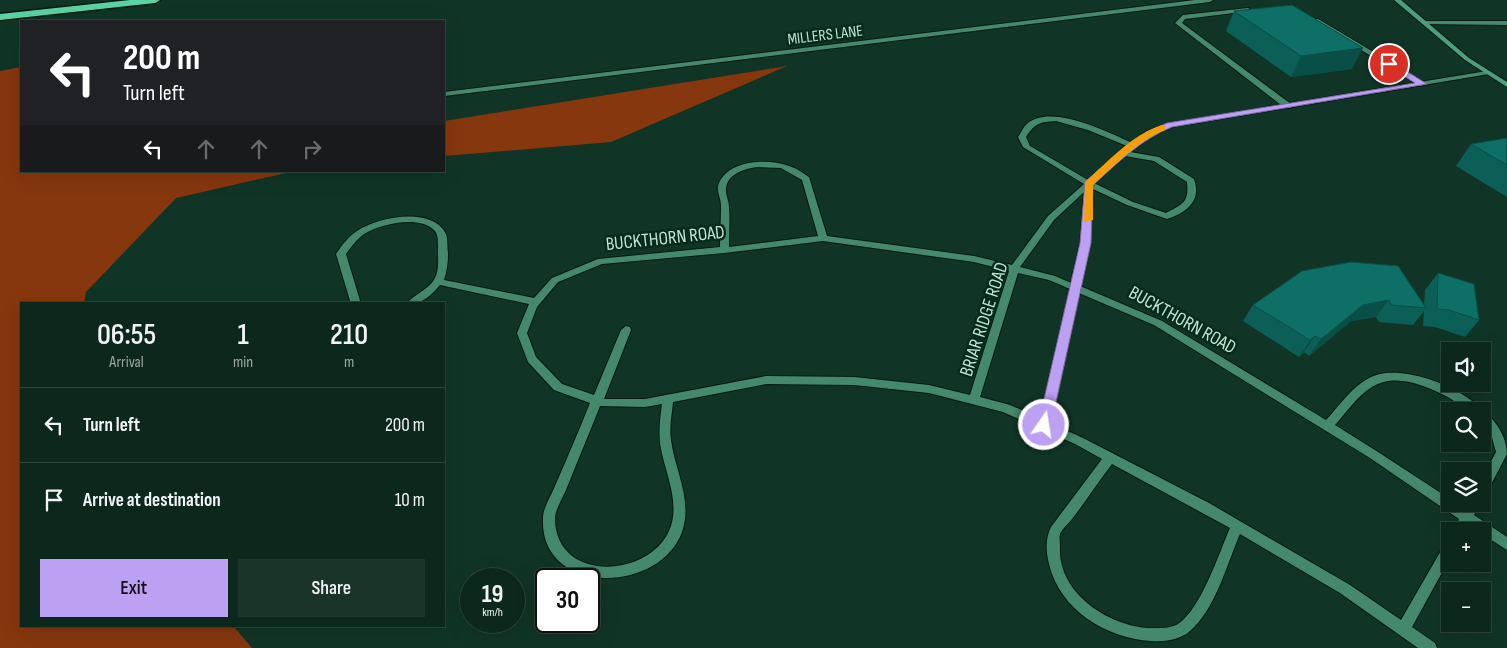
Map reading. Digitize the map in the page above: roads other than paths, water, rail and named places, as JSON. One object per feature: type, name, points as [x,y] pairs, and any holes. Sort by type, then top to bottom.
[{"type":"highway","points":[[0,18],[155,0]]},
{"type":"street","name":"MILLERS LANE","points":[[445,94],[1210,0]]},
{"type":"street","points":[[1397,0],[1487,73],[1507,85]]},
{"type":"street","points":[[1261,9],[1183,17],[1178,23],[1288,106]]},
{"type":"street","points":[[1313,18],[1423,84]]},
{"type":"street","points":[[1424,23],[1507,23]]},
{"type":"street","name":"BRIAR RIDGE ROAD","points":[[974,400],[1015,268],[1051,218],[1122,154],[1150,132],[1170,125],[1487,73]]},
{"type":"street","points":[[1122,154],[1156,159],[1191,180],[1193,196],[1188,206],[1167,216],[1132,206],[1089,184],[1027,147],[1022,137],[1025,129],[1034,122],[1061,119],[1078,123],[1133,146]]},
{"type":"street","points":[[724,250],[725,201],[722,190],[724,182],[733,173],[748,167],[765,164],[783,166],[800,175],[810,185],[823,238]]},
{"type":"street","points":[[1044,425],[1085,243],[1089,184]]},
{"type":"street","points":[[355,302],[341,254],[350,241],[357,236],[384,222],[404,219],[422,221],[436,228],[442,236],[444,271],[440,282],[413,302]]},
{"type":"street","name":"BUCKTHORN ROAD","points":[[1430,648],[1345,589],[1237,526],[1110,457],[1006,408],[929,389],[854,381],[776,380],[646,403],[604,404],[558,386],[532,359],[522,333],[537,302],[555,280],[601,261],[724,250],[823,238],[900,247],[1015,268],[1076,287],[1158,323],[1327,426],[1507,544]]},
{"type":"street","points":[[440,282],[537,302]]},
{"type":"street","points":[[626,330],[549,516],[551,540],[561,555],[576,566],[603,574],[632,569],[657,556],[674,534],[681,510],[665,437],[668,399]]},
{"type":"street","points":[[1327,426],[1368,384],[1384,378],[1400,377],[1427,382],[1455,394],[1466,402]]},
{"type":"street","points":[[1491,426],[1496,432],[1502,452],[1491,473]]},
{"type":"street","points":[[1110,457],[1054,532],[1052,558],[1063,585],[1086,611],[1108,626],[1141,636],[1166,635],[1185,627],[1202,606],[1237,526]]},
{"type":"street","points":[[1464,522],[1470,512]]},
{"type":"street","points":[[1403,629],[1441,562]]}]
